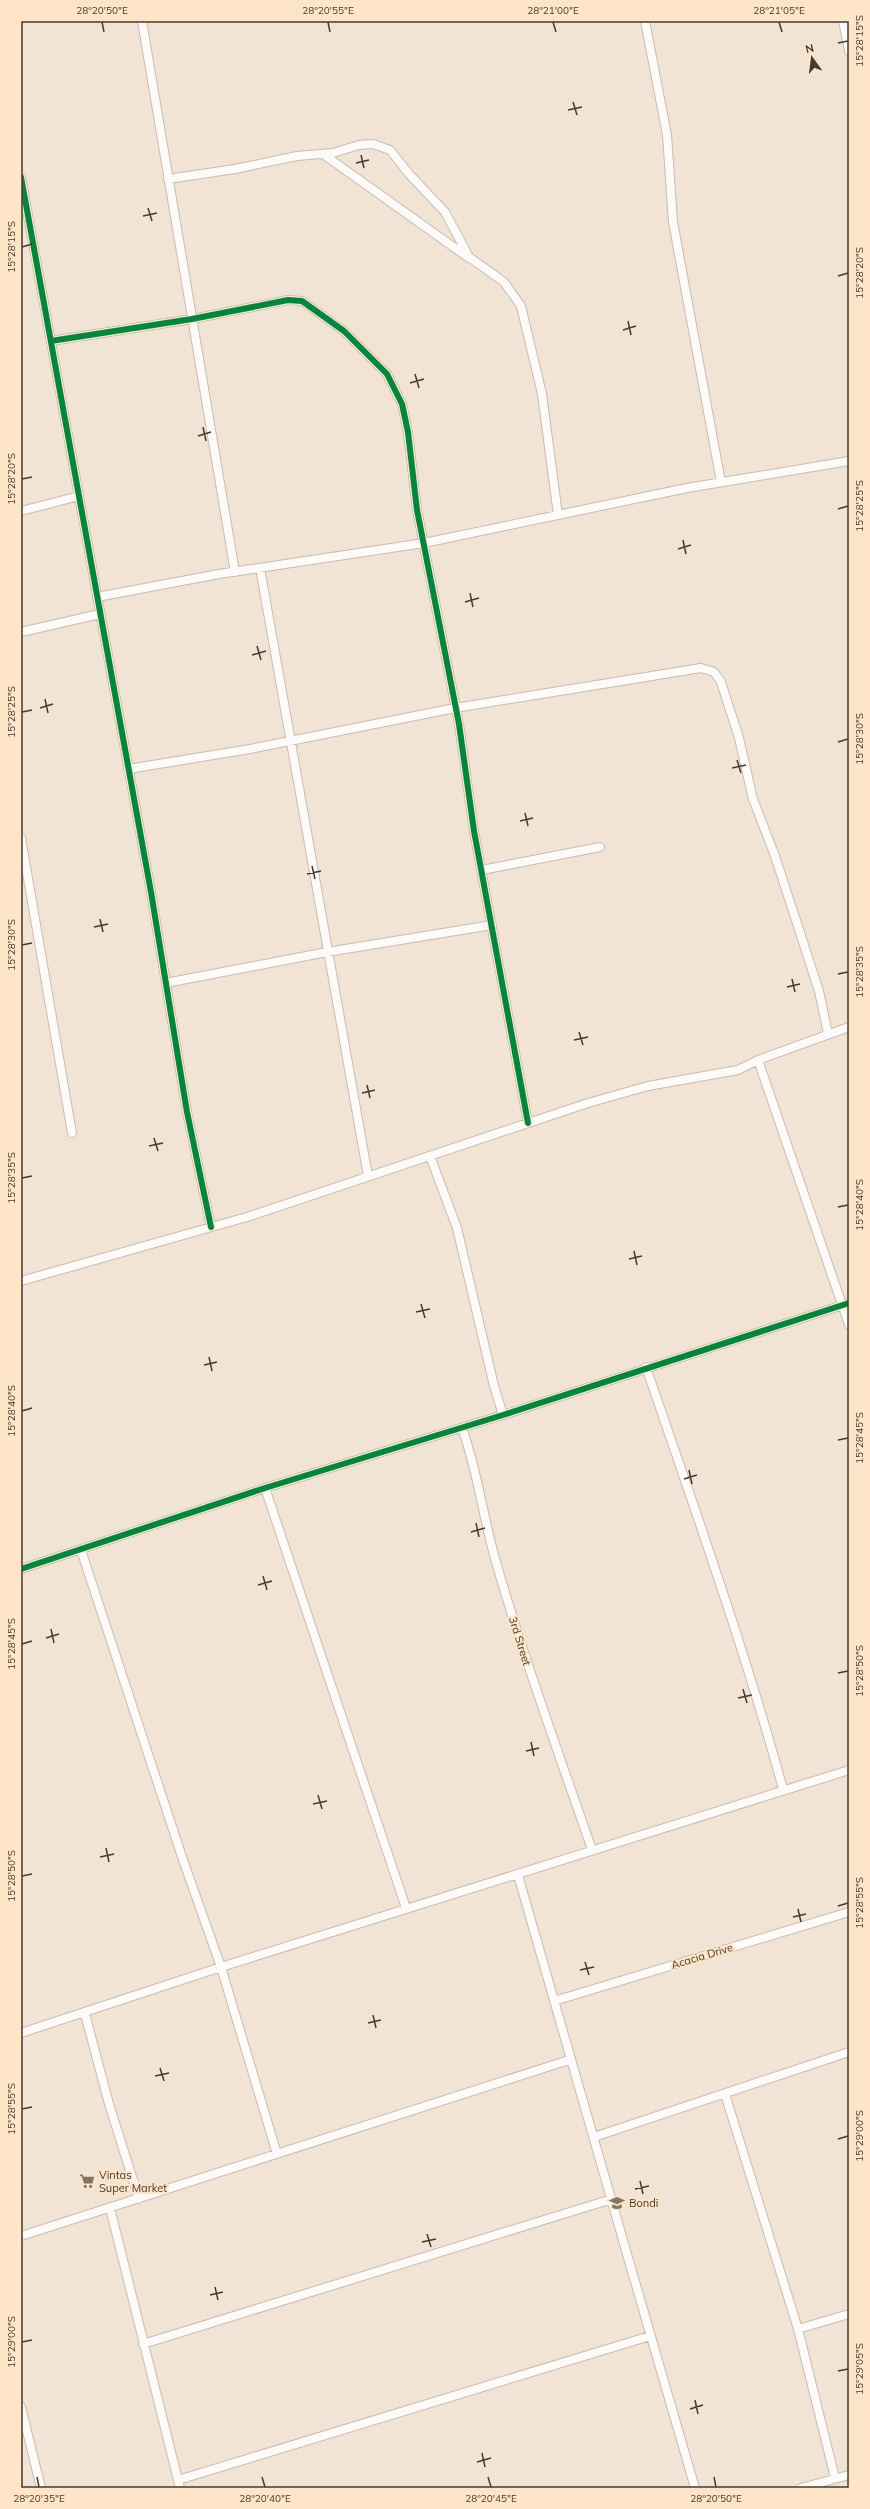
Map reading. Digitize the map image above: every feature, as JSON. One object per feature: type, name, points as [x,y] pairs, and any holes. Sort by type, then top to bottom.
[{"type":"street","points":[[142,21],[235,572]]},
{"type":"street","points":[[645,21],[667,135],[673,222],[721,482]]},
{"type":"street","points":[[843,21],[848,45]]},
{"type":"street","points":[[168,179],[323,154],[359,145],[373,144],[386,147],[445,212],[474,262]]},
{"type":"street","points":[[323,154],[504,282],[521,306],[542,394],[558,515]]},
{"type":"street","points":[[21,181],[128,769],[187,1112],[211,1226]]},
{"type":"street","points":[[51,341],[192,319],[288,300],[302,302],[344,331],[387,374],[402,404],[424,543],[456,708],[482,870],[528,1123]]},
{"type":"street","points":[[97,597],[235,572],[424,543],[721,482],[849,461]]},
{"type":"street","points":[[21,511],[79,496]]},
{"type":"street","points":[[260,568],[368,1176]]},
{"type":"street","points":[[21,632],[100,614]]},
{"type":"street","points":[[128,769],[290,742],[456,708],[701,668],[714,672],[720,682],[739,738],[752,799],[775,856],[819,991],[828,1034]]},
{"type":"street","points":[[21,838],[72,1133]]},
{"type":"street","points":[[482,870],[600,847]]},
{"type":"street","points":[[166,983],[328,952],[492,925]]},
{"type":"street","points":[[21,1281],[247,1217],[528,1123],[648,1086],[738,1070],[758,1060],[849,1027]]},
{"type":"street","points":[[758,1060],[846,1304],[849,1325]]},
{"type":"street","points":[[430,1156],[457,1228],[494,1386],[503,1415]]},
{"type":"street","points":[[21,1569],[265,1488],[462,1428],[646,1367],[846,1304]]},
{"type":"street","points":[[646,1367],[764,1717],[783,1789]]},
{"type":"street","name":"3rd Street","points":[[462,1428],[474,1460],[496,1562],[531,1676],[592,1850]]},
{"type":"street","points":[[265,1488],[406,1908]]},
{"type":"street","points":[[81,1550],[182,1857],[221,1967],[278,2154]]},
{"type":"street","points":[[21,2033],[85,2014],[221,1967],[406,1908],[518,1875],[783,1789],[849,1770]]},
{"type":"street","points":[[518,1875],[554,2001],[569,2060],[594,2137],[650,2336],[695,2488]]},
{"type":"street","name":"Acacia Drive","points":[[554,2001],[849,1912]]},
{"type":"street","points":[[85,2014],[109,2104],[139,2199]]},
{"type":"street","points":[[594,2137],[849,2052]]},
{"type":"street","points":[[21,2236],[569,2060]]},
{"type":"street","points":[[725,2094],[798,2329],[835,2478]]},
{"type":"street","points":[[143,2344],[612,2199]]},
{"type":"street","points":[[110,2208],[179,2484],[650,2336]]},
{"type":"street","points":[[798,2329],[849,2314]]},
{"type":"street","points":[[21,2407],[41,2488]]},
{"type":"street","points":[[801,2488],[849,2475]]},
{"type":"cycle path","points":[[21,177],[151,892],[187,1112],[211,1227]]},
{"type":"cycle path","points":[[51,341],[192,319],[288,300],[302,301],[344,331],[387,374],[402,404],[408,432],[417,510],[459,724],[474,831],[528,1123]]},
{"type":"cycle path","points":[[21,1569],[265,1488],[503,1415],[849,1303]]},
{"type":"place","name":"Vintas Super Market","points":[[87,2181]]},
{"type":"place","name":"Bondi","points":[[617,2203]]}]
